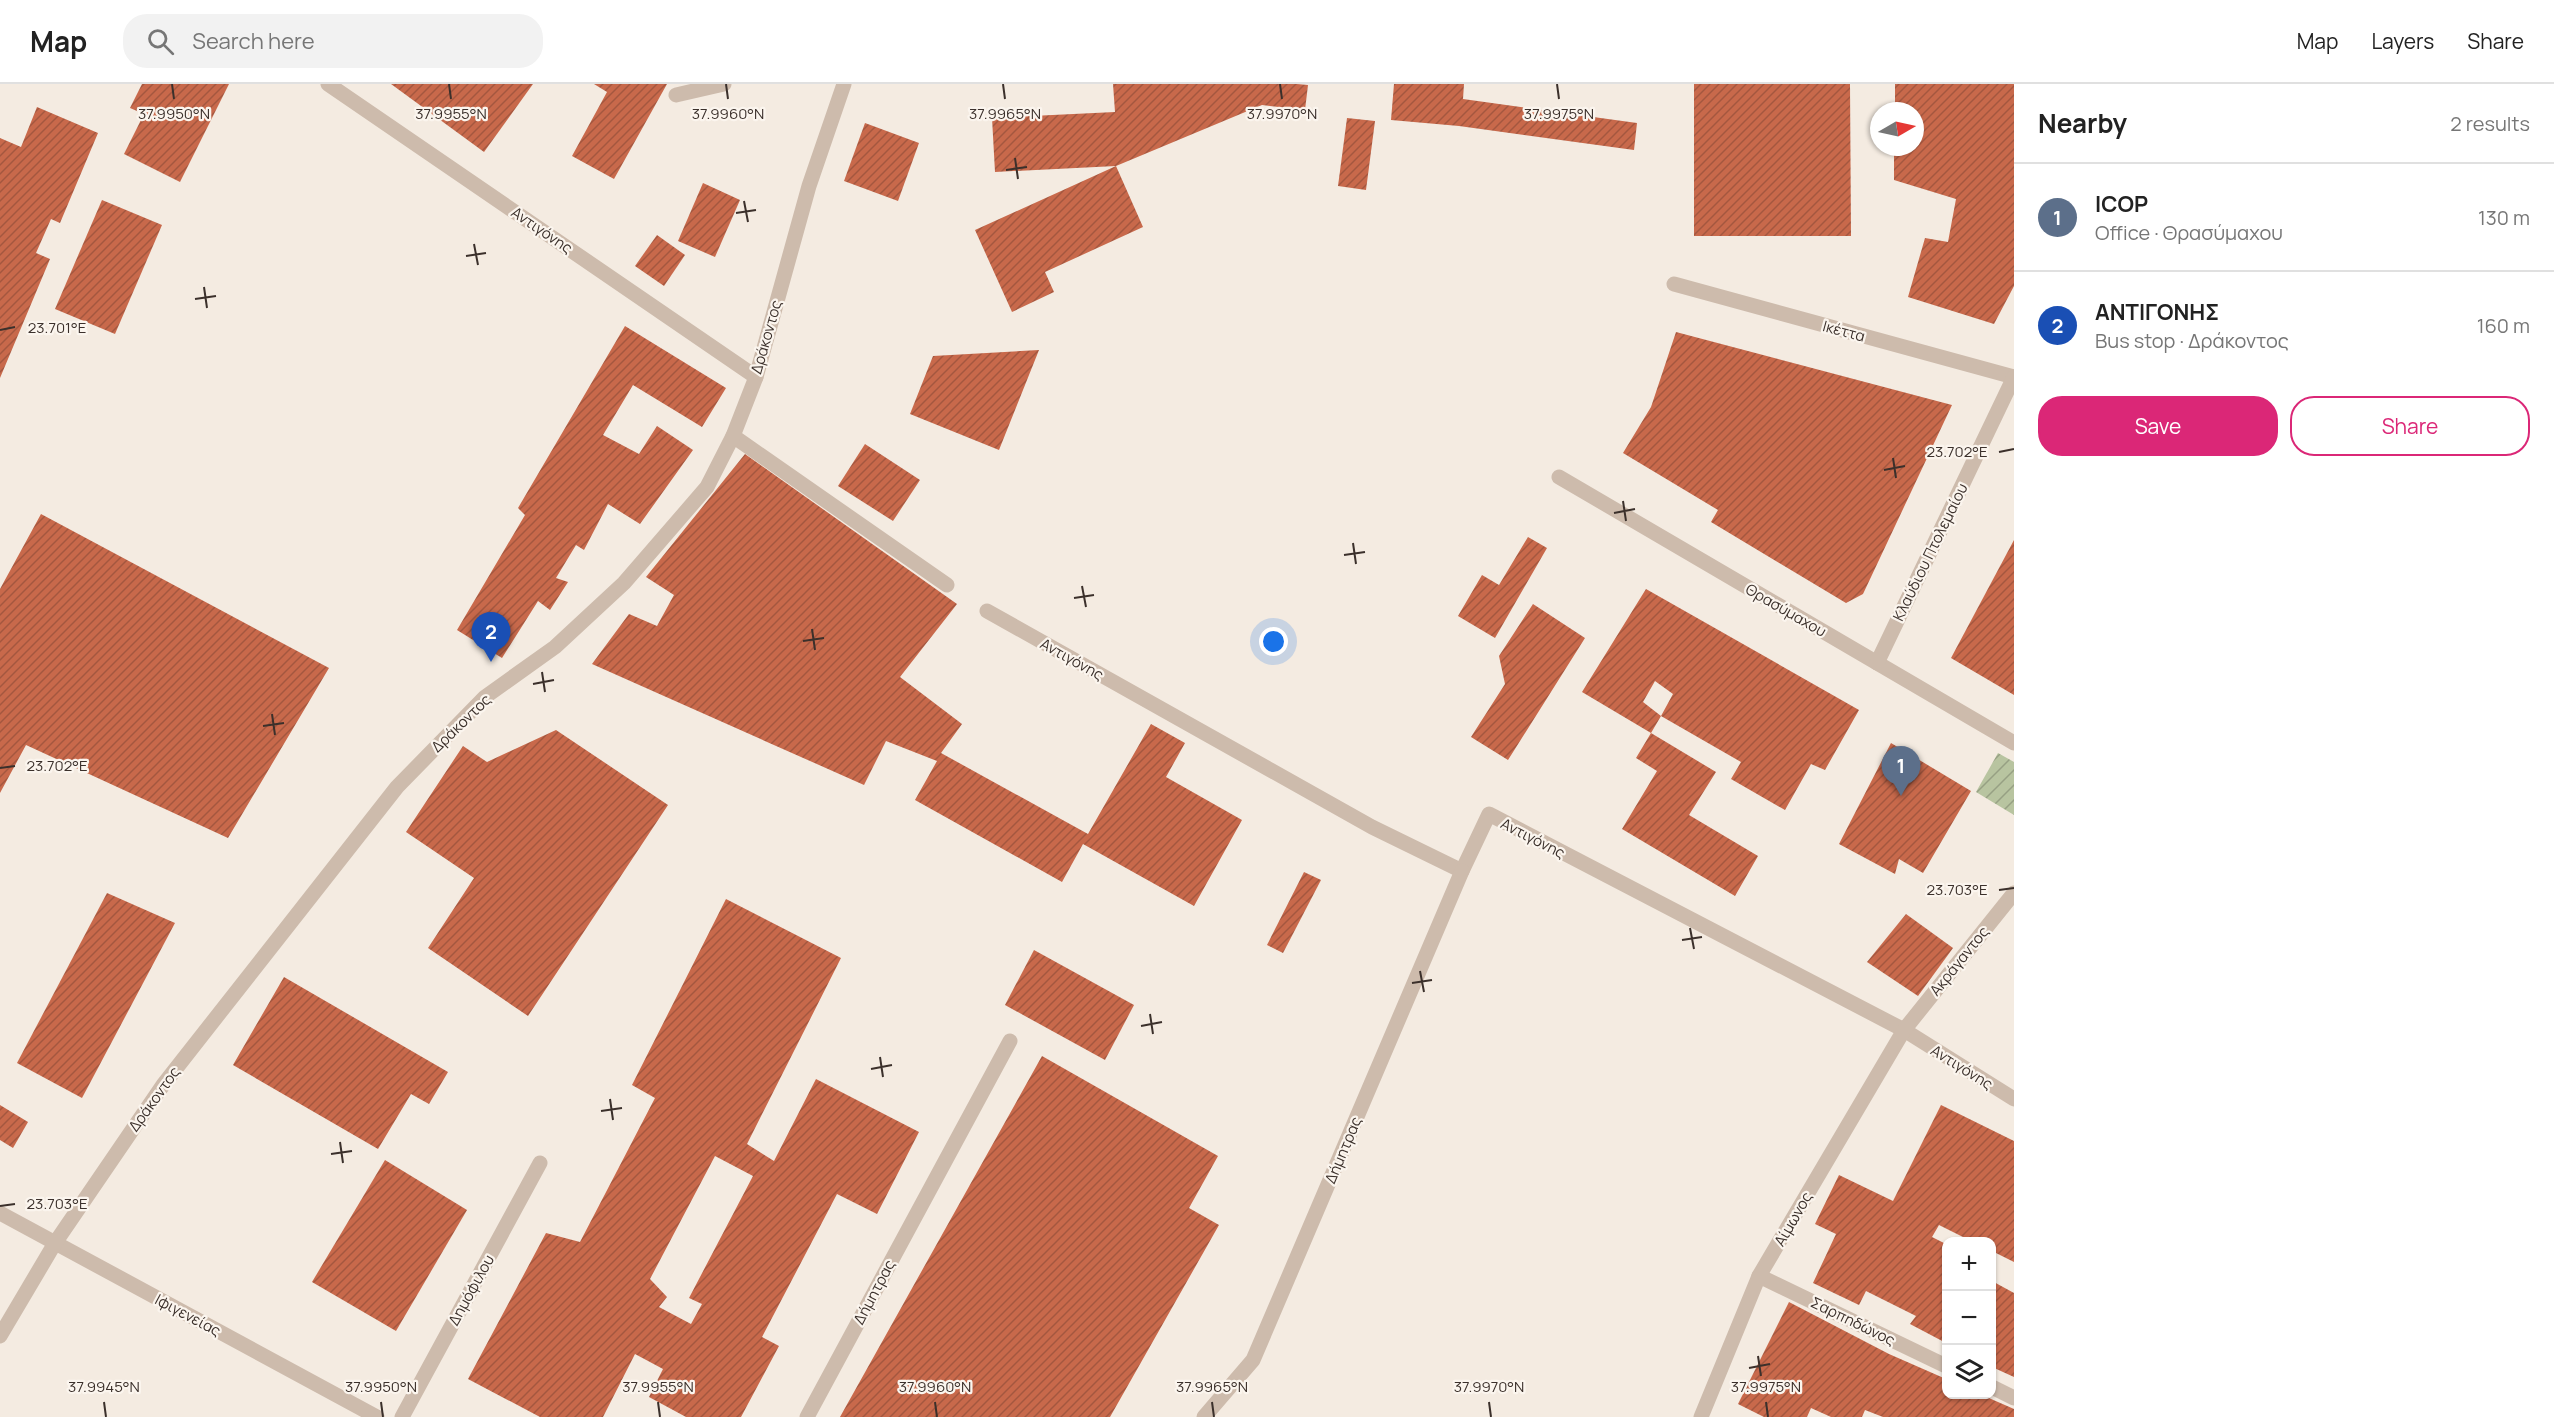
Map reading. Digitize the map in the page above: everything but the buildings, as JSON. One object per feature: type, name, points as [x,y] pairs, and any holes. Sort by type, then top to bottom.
[{"type":"street","name":"Αντιγόνης","points":[[328,84],[756,377]]},
{"type":"street","points":[[676,95],[724,84]]},
{"type":"street","name":"Δράκοντος","points":[[0,1336],[55,1243],[163,1085],[397,787],[485,698],[555,647],[624,584],[707,487],[733,436],[756,377],[808,186],[844,84]]},
{"type":"street","name":"Ικέττα","points":[[1674,284],[2014,377]]},
{"type":"street","name":"Κλαύδιου Πτολεμαίου","points":[[1877,663],[2014,377]]},
{"type":"street","points":[[733,436],[946,585]]},
{"type":"street","name":"Θρασύμαχου","points":[[1558,477],[2014,743]]},
{"type":"street","name":"Αντιγόνης","points":[[987,611],[1372,827],[1462,871],[1488,814],[1904,1030],[2014,1099]]},
{"type":"street","name":"Δήμητρας","points":[[1204,1417],[1253,1360],[1462,871]]},
{"type":"street","name":"Ακράγαντος","points":[[1904,1030],[2014,892]]},
{"type":"street","name":"Αίμωνος","points":[[1701,1417],[1759,1276],[1904,1030]]},
{"type":"street","name":"Δήμητρας","points":[[807,1417],[1010,1041]]},
{"type":"street","name":"Δημόφιλου","points":[[402,1417],[540,1163]]},
{"type":"street","name":"Ιφιγενείας","points":[[0,1213],[376,1417]]},
{"type":"street","name":"Σαρπηδώνος","points":[[1759,1276],[1942,1364]]},
{"type":"street","points":[[1996,1389],[2014,1398]]},
{"type":"green space","points":[[1998,753],[2014,762],[2014,815],[1976,792]]},
{"type":"place","name":"ΑΝΤΙΓΟΝΗΣ","points":[[491,662]]},
{"type":"place","name":"ICOP","points":[[1901,796]]}]
